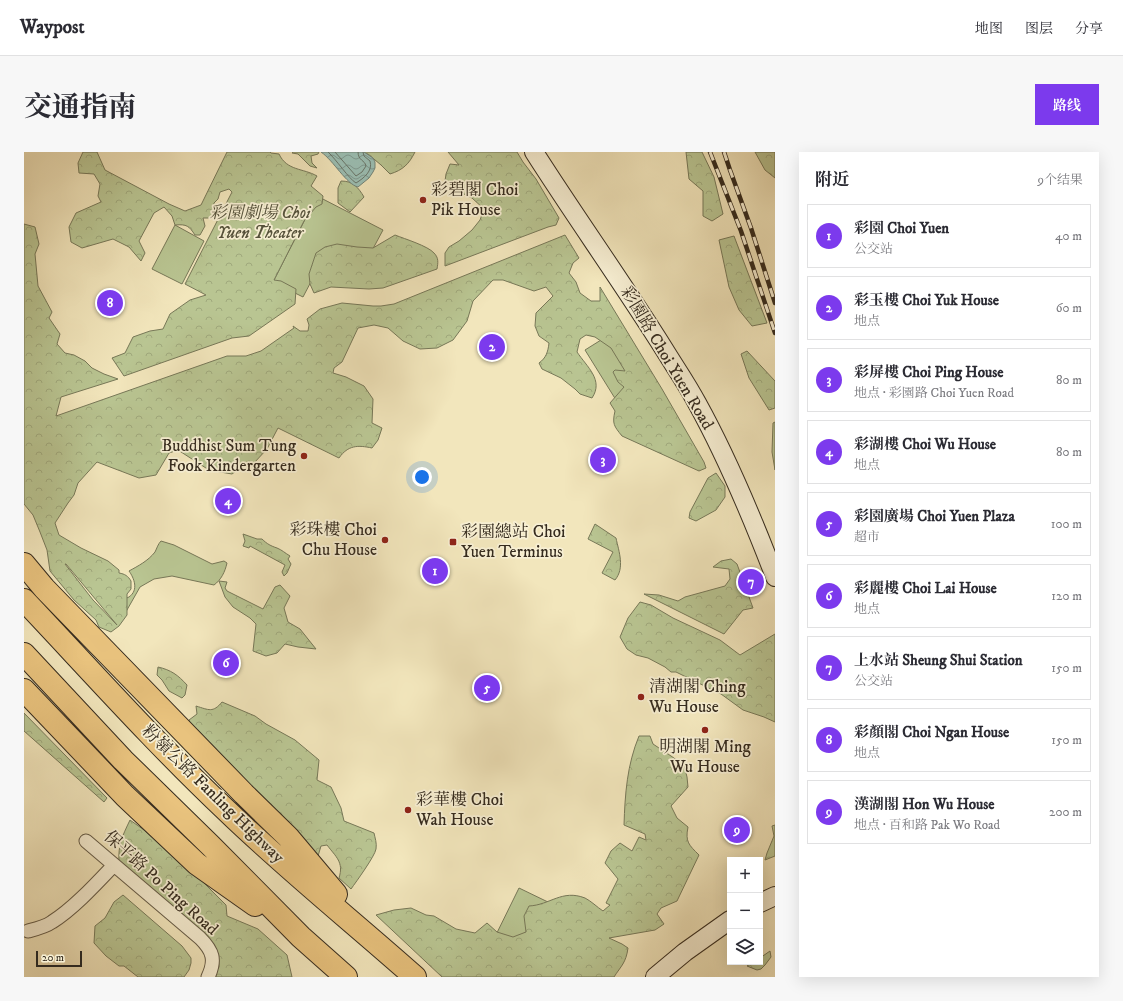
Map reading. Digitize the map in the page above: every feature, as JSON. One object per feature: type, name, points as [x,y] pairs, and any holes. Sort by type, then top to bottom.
[{"type":"highway","points":[[24,564],[44,588],[244,794],[288,837],[333,890],[369,936]]},
{"type":"highway","name":"粉嶺公路 Fanling Highway","points":[[24,600],[151,735],[226,810],[272,853],[415,977]]},
{"type":"highway","points":[[27,657],[123,760],[302,937],[346,977]]},
{"type":"highway","points":[[24,690],[125,796],[197,864],[302,937]]},
{"type":"main road","name":"彩園路 Choi Yuen Road","points":[[534,152],[575,216],[631,298],[697,402],[730,467],[775,577]]},
{"type":"main road","points":[[763,902],[775,896]]},
{"type":"main road","points":[[655,977],[692,947],[727,922]]},
{"type":"street","name":"保平路 Po Ping Road","points":[[86,841],[208,945],[213,958],[213,966],[208,977]]},
{"type":"street","points":[[28,931],[50,923],[66,912],[114,865]]},
{"type":"green space","name":"彩園劇場 Choi Yuen Theater","points":[[83,152],[97,152],[105,170],[185,211],[201,205],[227,152],[270,152],[279,154],[286,163],[291,166],[317,176],[311,186],[323,196],[322,204],[316,207],[304,221],[274,280],[281,281],[296,289],[295,304],[249,336],[232,338],[124,376],[112,358],[125,353],[133,337],[150,331],[163,329],[170,314],[190,300],[206,295],[185,284],[232,192],[229,189],[220,192],[218,199],[214,203],[213,214],[210,218],[203,218],[205,226],[200,235],[195,235],[185,225],[175,225],[172,216],[164,207],[154,213],[139,241],[145,253],[141,261],[129,247],[113,239],[82,248],[71,242],[69,227],[76,213],[101,202],[98,196],[100,184],[94,174],[79,173],[78,163]]},
{"type":"green space","points":[[319,152],[318,154],[311,156],[312,163],[317,168],[310,166],[298,154],[292,153]]},
{"type":"green space","points":[[352,152],[415,152],[405,166],[399,171],[390,174],[368,154]]},
{"type":"green space","points":[[448,152],[517,152],[536,179],[559,218],[556,225],[445,266],[445,253],[449,247],[472,230],[480,220],[484,209],[472,198],[454,189],[445,181],[450,164],[459,165]]},
{"type":"green space","points":[[686,152],[702,152],[714,177],[723,214],[712,221],[703,216],[703,191],[689,179]]},
{"type":"green space","points":[[755,152],[775,152],[775,178],[765,170]]},
{"type":"green space","points":[[341,181],[349,182],[355,185],[364,197],[350,212],[338,203],[338,188]]},
{"type":"green space","points":[[317,196],[383,230],[361,271],[326,253],[303,297],[273,282]]},
{"type":"green space","points":[[24,224],[35,227],[39,244],[35,254],[38,286],[52,312],[49,318],[60,334],[57,344],[65,353],[74,355],[85,361],[92,368],[118,379],[61,397],[56,416],[227,356],[246,356],[261,351],[294,328],[293,326],[300,331],[308,331],[309,325],[307,319],[320,309],[342,303],[373,306],[394,304],[565,235],[579,258],[573,263],[569,273],[576,282],[580,293],[591,301],[600,301],[600,287],[662,389],[706,468],[699,471],[622,436],[614,425],[615,411],[610,403],[624,387],[618,382],[613,372],[615,370],[625,371],[611,348],[595,337],[586,335],[580,339],[577,352],[595,379],[596,385],[592,398],[580,394],[561,378],[542,369],[539,363],[546,354],[549,343],[539,336],[535,326],[536,313],[553,296],[546,287],[534,291],[503,280],[493,280],[473,301],[467,321],[453,340],[437,348],[420,349],[403,341],[388,328],[374,325],[358,328],[342,362],[334,368],[333,373],[346,377],[364,386],[373,399],[372,423],[382,428],[378,440],[372,448],[358,446],[350,448],[339,458],[278,428],[267,449],[254,463],[243,466],[232,474],[209,470],[178,450],[169,453],[156,475],[139,478],[97,462],[78,483],[74,495],[55,523],[59,535],[108,561],[119,570],[119,573],[129,578],[131,581],[131,589],[127,594],[127,615],[119,626],[111,632],[99,627],[96,620],[74,600],[50,571],[47,550],[33,515],[24,504]],"holes":[[[66,564],[117,625],[93,600]]]},
{"type":"green space","points":[[175,225],[204,241],[182,284],[152,269]]},
{"type":"green space","points":[[395,235],[431,250],[436,255],[438,263],[437,269],[383,288],[369,289],[331,287],[314,293],[310,284],[309,274],[316,253],[325,247],[337,244],[373,248]]},
{"type":"green space","points":[[734,236],[767,323],[752,326],[739,310],[729,287],[719,240]]},
{"type":"green space","points":[[609,335],[641,385],[616,400],[585,350]]},
{"type":"green space","points":[[747,351],[775,381],[775,408],[769,410],[749,378],[741,354]]},
{"type":"green space","points":[[775,422],[775,470],[772,452],[773,423]]},
{"type":"green space","points":[[716,473],[725,486],[725,497],[716,510],[696,521],[689,518],[690,512],[708,478]]},
{"type":"green space","points":[[595,524],[616,538],[621,565],[615,580],[602,573],[613,552],[588,539]]},
{"type":"green space","points":[[243,534],[257,539],[262,539],[269,545],[290,556],[288,559],[291,564],[287,573],[284,576],[282,572],[285,565],[250,546],[249,548],[243,546],[245,541]]},
{"type":"green space","points":[[161,541],[174,545],[212,564],[224,561],[227,563],[224,573],[219,581],[214,585],[172,576],[154,579],[140,587],[123,617],[117,601],[129,597],[135,588],[133,577],[129,571],[149,558],[155,552]]},
{"type":"green space","points":[[731,559],[737,564],[753,608],[743,610],[724,634],[644,594],[659,595],[678,601],[685,597],[725,586],[730,579],[729,569],[713,567],[721,561]]},
{"type":"green space","points":[[219,581],[227,582],[225,588],[227,591],[263,609],[275,587],[280,585],[290,596],[284,608],[288,622],[300,629],[316,649],[285,644],[277,653],[266,656],[253,651],[256,624],[250,618],[233,607],[225,597]]},
{"type":"green space","points":[[640,602],[651,605],[673,618],[720,640],[740,655],[775,634],[775,722],[743,710],[721,694],[676,672],[671,672],[648,658],[636,655],[627,649],[620,637],[628,618]]},
{"type":"green space","points":[[158,667],[174,673],[187,685],[185,695],[182,698],[169,691],[157,675]]},
{"type":"green space","points":[[222,702],[255,716],[266,724],[295,740],[319,760],[317,780],[331,787],[341,808],[344,821],[374,833],[376,845],[375,852],[351,889],[339,878],[340,864],[336,856],[327,845],[321,846],[318,856],[193,731],[189,720],[197,714],[196,706],[210,710],[216,708]]},
{"type":"green space","points":[[24,713],[107,798],[104,802],[24,731]]},
{"type":"green space","points":[[639,736],[650,736],[653,744],[684,765],[688,787],[671,806],[677,818],[688,827],[687,836],[689,843],[699,855],[677,901],[661,908],[657,914],[664,924],[655,930],[609,938],[628,948],[625,961],[614,977],[442,977],[376,915],[394,910],[411,908],[426,915],[434,916],[456,929],[475,933],[487,923],[497,932],[513,937],[526,932],[524,916],[529,906],[556,898],[570,895],[585,898],[603,911],[610,905],[606,903],[618,879],[605,863],[611,851],[620,843],[632,851],[639,837],[646,840],[645,834],[624,825],[627,780]]},
{"type":"green space","points":[[130,820],[144,830],[198,877],[226,905],[227,916],[258,929],[287,955],[292,977],[213,977],[219,967],[218,955],[119,863],[121,841]]},
{"type":"green space","points":[[775,825],[775,856],[765,860],[774,836],[772,826]]},
{"type":"green space","points":[[519,888],[550,903],[522,962],[490,947]]},
{"type":"green space","points":[[123,895],[182,946],[191,958],[189,970],[184,977],[138,977],[124,966],[119,966],[106,956],[94,943],[95,926],[105,918],[114,902]]},
{"type":"green space","points":[[770,951],[771,957],[761,969],[757,970],[747,966],[763,965],[763,956]]},
{"type":"water","points":[[321,152],[364,152],[373,158],[375,168],[369,178],[358,187],[349,182]]},
{"type":"railway","points":[[710,152],[741,231],[775,333]]},
{"type":"railway","points":[[724,152],[751,228],[775,303]]},
{"type":"place","name":"彩碧閣 Choi Pik House","points":[[423,200]]},
{"type":"place","name":"彩顏閣 Choi Ngan House","points":[[110,303]]},
{"type":"place","name":"彩玉樓 Choi Yuk House","points":[[492,347]]},
{"type":"place","name":"Buddhist Sum Tung Fook Kindergarten","points":[[304,456]]},
{"type":"place","name":"彩屏樓 Choi Ping House","points":[[603,460]]},
{"type":"place","name":"彩湖樓 Choi Wu House","points":[[228,501]]},
{"type":"place","name":"彩珠樓 Choi Chu House","points":[[385,540]]},
{"type":"place","name":"彩園總站 Choi Yuen Terminus","points":[[453,542]]},
{"type":"place","name":"彩園 Choi Yuen","points":[[435,571]]},
{"type":"place","name":"上水站 Sheung Shui Station","points":[[751,582]]},
{"type":"place","name":"彩麗樓 Choi Lai House","points":[[226,663]]},
{"type":"place","name":"彩園廣場 Choi Yuen Plaza","points":[[487,688]]},
{"type":"place","name":"清湖閣 Ching Wu House","points":[[641,697]]},
{"type":"place","name":"明湖閣 Ming Wu House","points":[[705,730]]},
{"type":"place","name":"彩華樓 Choi Wah House","points":[[408,810]]},
{"type":"place","name":"漢湖閣 Hon Wu House","points":[[737,830]]}]
